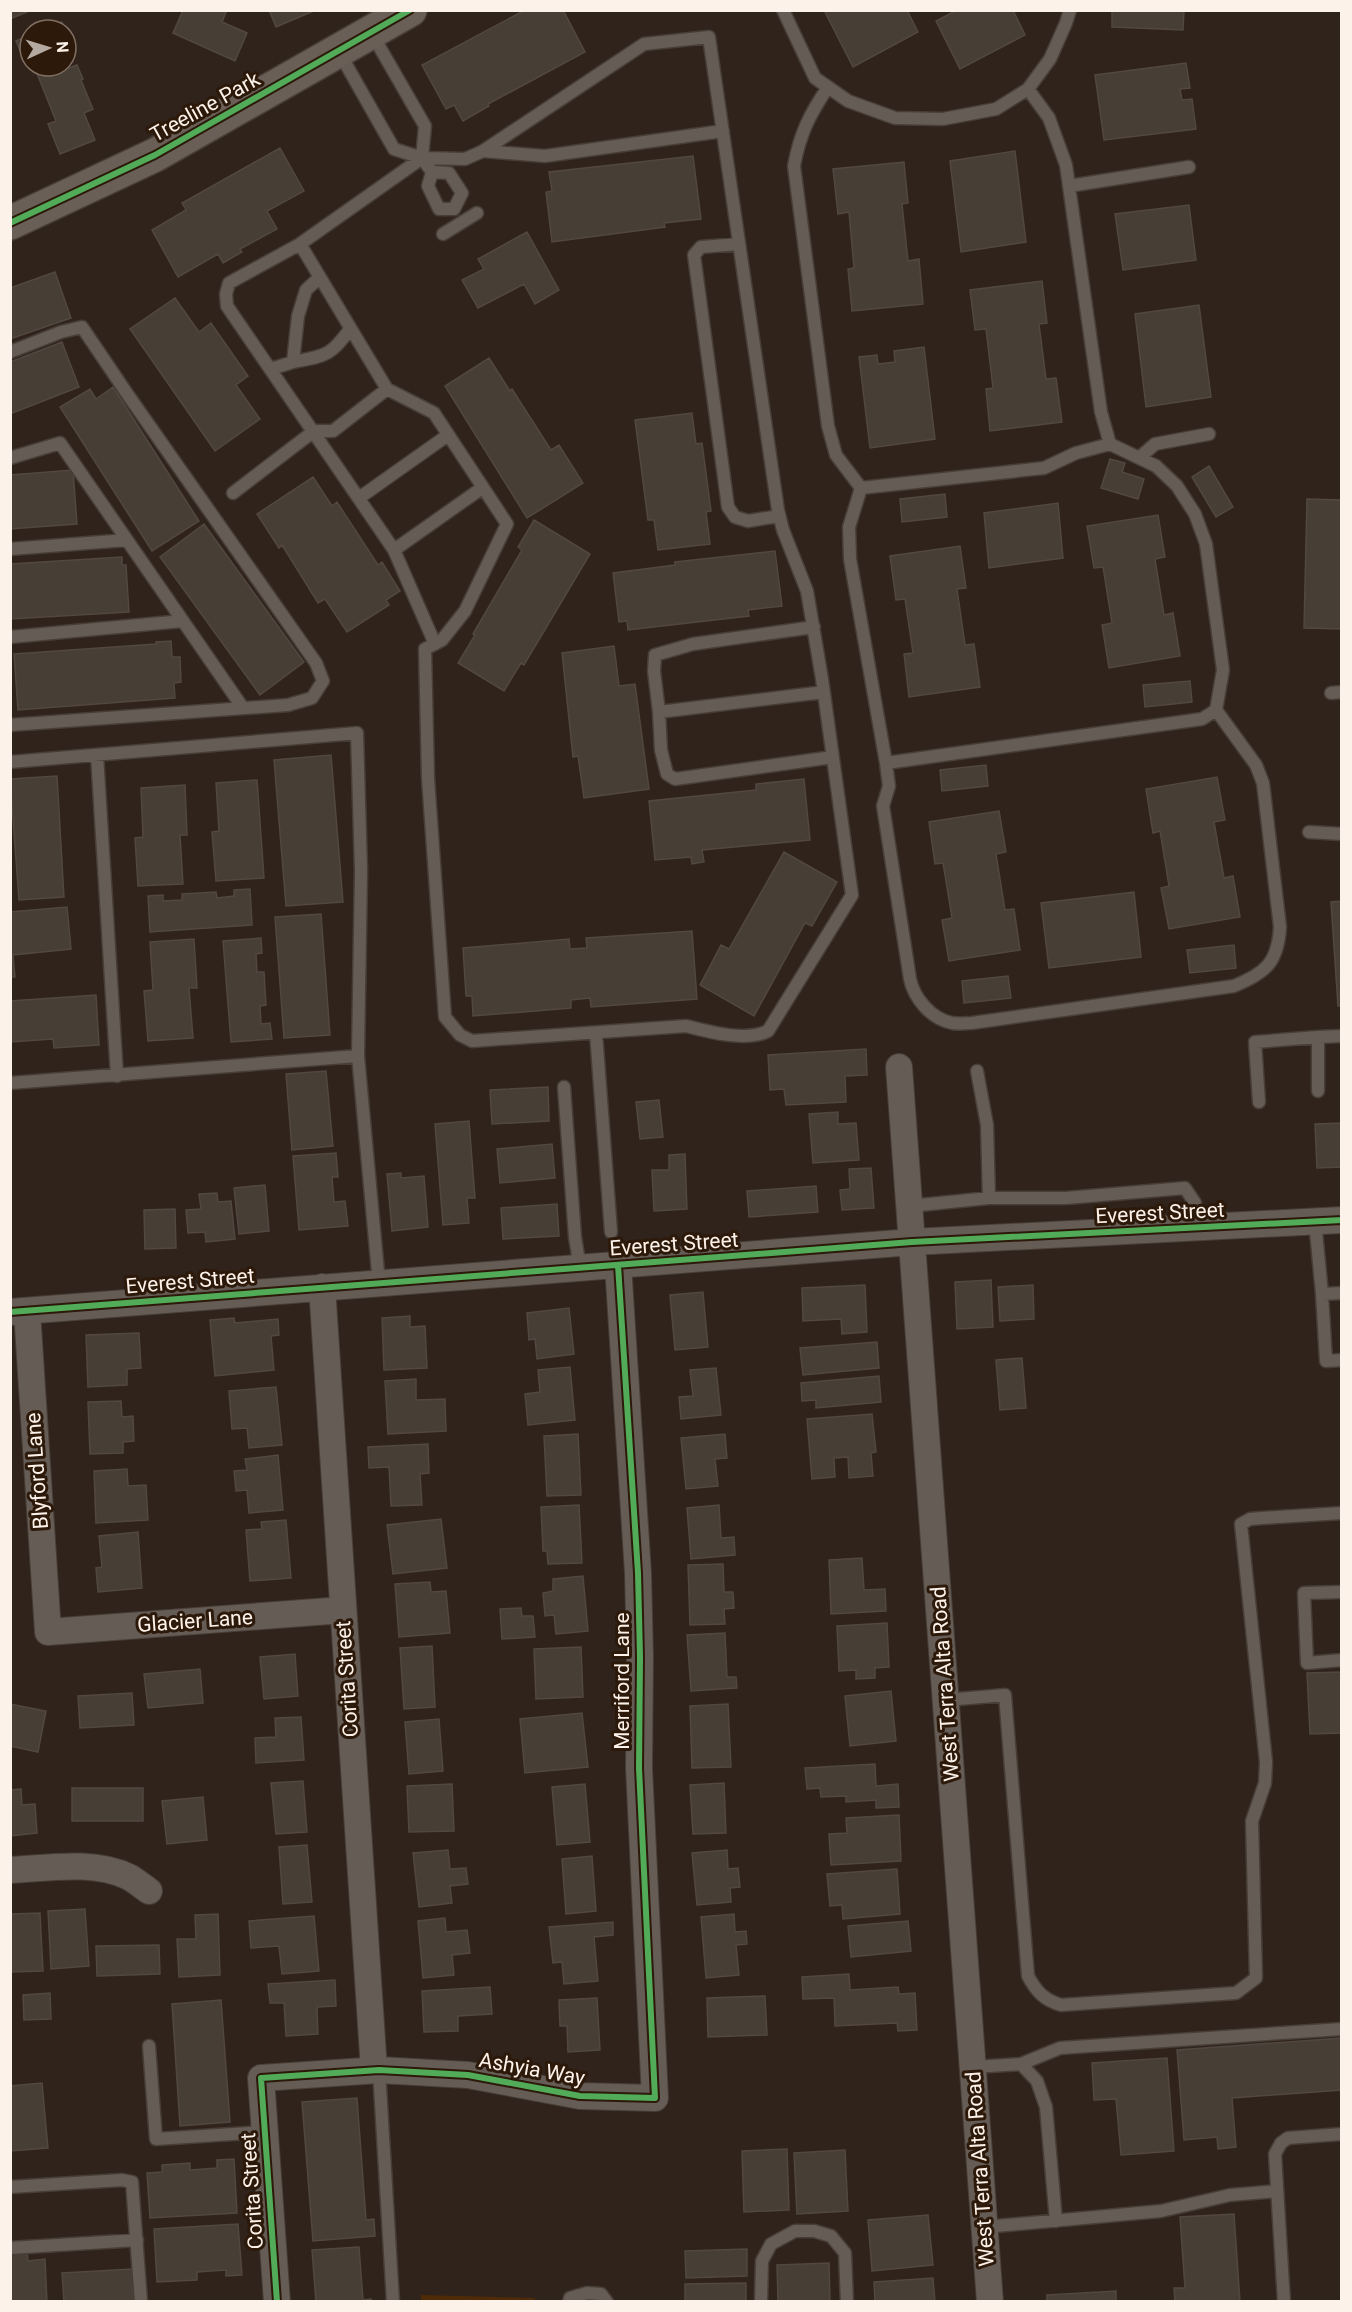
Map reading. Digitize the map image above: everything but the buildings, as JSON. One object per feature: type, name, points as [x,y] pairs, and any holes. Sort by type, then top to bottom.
[{"type":"street","name":"Treeline Park","points":[[10,223],[155,155],[410,10]]},
{"type":"street","name":"West Terra Alta Road","points":[[899,1067],[990,2301]]},
{"type":"street","name":"Everest Street","points":[[19,1311],[912,1242],[1341,1220]]},
{"type":"street","name":"Merriford Lane","points":[[618,1265],[638,1573],[639,1768],[655,2098]]},
{"type":"street","name":"Corita Street","points":[[322,1287],[377,2070]]},
{"type":"street","name":"Blyford Lane","points":[[19,1311],[48,1632]]},
{"type":"street","name":"Glacier Lane","points":[[48,1632],[343,1610]]},
{"type":"street","points":[[10,1870],[100,1868],[128,1877],[149,1891]]},
{"type":"street","name":"Ashyia Way","points":[[261,2078],[377,2070],[468,2075],[580,2096],[655,2098]]},
{"type":"street","name":"Corita Street","points":[[261,2078],[277,2301]]},
{"type":"lane","points":[[783,10],[815,78],[848,101],[895,118],[914,119],[943,119],[996,109],[1028,89],[1050,59],[1070,10]]},
{"type":"lane","points":[[372,32],[425,126],[422,158],[432,172]]},
{"type":"lane","points":[[300,244],[387,389],[434,413],[507,524],[465,611],[442,640],[425,649],[428,778],[445,1017],[460,1035],[472,1041],[686,1026],[711,1032],[758,1036],[768,1031],[852,895],[814,627],[807,591],[779,516],[709,37],[644,44],[483,151],[465,159],[422,158],[394,149],[339,51]]},
{"type":"lane","points":[[828,87],[809,115],[798,139],[794,166],[828,426],[836,454],[861,488]]},
{"type":"lane","points":[[1028,89],[1049,118],[1066,165],[1101,412],[1110,444]]},
{"type":"lane","points":[[483,151],[545,156],[723,131]]},
{"type":"lane","points":[[422,158],[300,244],[229,283],[226,294],[227,306],[315,431],[394,550],[435,644]]},
{"type":"lane","points":[[1069,186],[1189,167]]},
{"type":"lane","points":[[432,172],[428,186],[439,209],[454,209]]},
{"type":"lane","points":[[432,172],[449,173],[462,193],[454,209]]},
{"type":"lane","points":[[454,209],[461,223]]},
{"type":"lane","points":[[443,234],[477,213]]},
{"type":"lane","points":[[739,244],[701,247],[694,255],[728,507],[735,518],[748,521],[779,516]]},
{"type":"lane","points":[[293,362],[298,316],[306,290],[320,277]]},
{"type":"lane","points":[[10,352],[61,332],[82,327],[316,663],[323,681],[312,698],[288,705],[10,725]]},
{"type":"lane","points":[[271,369],[325,356],[339,345],[350,329]]},
{"type":"lane","points":[[233,493],[315,431],[333,431],[387,389]]},
{"type":"lane","points":[[1139,458],[1155,444],[1209,434]]},
{"type":"lane","points":[[359,498],[448,435]]},
{"type":"lane","points":[[10,458],[60,443],[243,708]]},
{"type":"lane","points":[[1110,444],[1156,466],[1178,486],[1195,514],[1206,544],[1222,670],[1216,710],[1256,765],[1263,783],[1280,927],[1279,949],[1268,966],[1254,978],[1234,986],[972,1023],[951,1023],[933,1015],[913,992],[883,806],[889,786],[886,763],[850,558],[849,527],[861,488],[1044,468],[1076,453],[1110,444]]},
{"type":"lane","points":[[394,550],[482,488]]},
{"type":"lane","points":[[10,549],[127,540]]},
{"type":"lane","points":[[10,637],[183,621]]},
{"type":"lane","points":[[814,627],[693,644],[655,655],[654,671],[661,750],[667,774],[675,780],[833,757]]},
{"type":"lane","points":[[659,712],[824,693]]},
{"type":"lane","points":[[886,763],[1202,720],[1216,710]]},
{"type":"lane","points":[[10,762],[357,733],[361,870],[358,1056],[379,1283]]},
{"type":"lane","points":[[97,755],[117,1076]]},
{"type":"lane","points":[[1309,832],[1341,834]]},
{"type":"lane","points":[[596,1033],[611,1232]]},
{"type":"lane","points":[[1259,1102],[1255,1042],[1341,1036]]},
{"type":"lane","points":[[1318,1037],[1318,1091]]},
{"type":"lane","points":[[10,1083],[358,1056]]},
{"type":"lane","points":[[977,1071],[987,1125],[989,1198]]},
{"type":"lane","points":[[564,1087],[575,1237],[580,1268]]},
{"type":"lane","points":[[910,1206],[989,1198],[1066,1198],[1185,1188],[1195,1203],[1199,1227]]},
{"type":"lane","points":[[1315,1221],[1326,1361],[1341,1360]]},
{"type":"lane","points":[[1322,1294],[1341,1293]]},
{"type":"lane","points":[[946,1700],[1005,1695],[1028,1976],[1042,1995],[1050,2002],[1061,2005],[1236,1993],[1256,1978],[1252,1821],[1265,1784],[1266,1762],[1241,1524],[1262,1518],[1341,1513]]},
{"type":"lane","points":[[1341,1592],[1304,1593],[1307,1663],[1341,1660]]},
{"type":"lane","points":[[973,2067],[1021,2064],[1060,2048],[1341,2029]]},
{"type":"lane","points":[[148,2046],[156,2139],[265,2132]]},
{"type":"lane","points":[[1021,2064],[1037,2081],[1046,2107],[1056,2221]]},
{"type":"lane","points":[[377,2070],[393,2301]]},
{"type":"lane","points":[[1284,2301],[1275,2154],[1281,2143],[1288,2138],[1341,2134]]},
{"type":"lane","points":[[10,2187],[122,2180],[132,2182],[141,2301]]},
{"type":"lane","points":[[985,2227],[1161,2211],[1230,2195],[1277,2191]]},
{"type":"lane","points":[[762,2301],[762,2261],[771,2244],[795,2231],[814,2231],[831,2236],[845,2253],[848,2301]]},
{"type":"lane","points":[[10,2248],[137,2240]]},
{"type":"lane","points":[[569,2301],[570,2298],[587,2293],[602,2294],[607,2301]]},
{"type":"shaded area","points":[[421,2295],[535,2298],[535,2301],[421,2301]]},
{"type":"cycle path","points":[[10,223],[155,155],[410,10]]},
{"type":"cycle path","points":[[10,1312],[912,1242],[1342,1220]]},
{"type":"cycle path","points":[[277,2302],[261,2078],[379,2070],[468,2075],[580,2096],[655,2098],[639,1768],[638,1573],[618,1265]]}]
